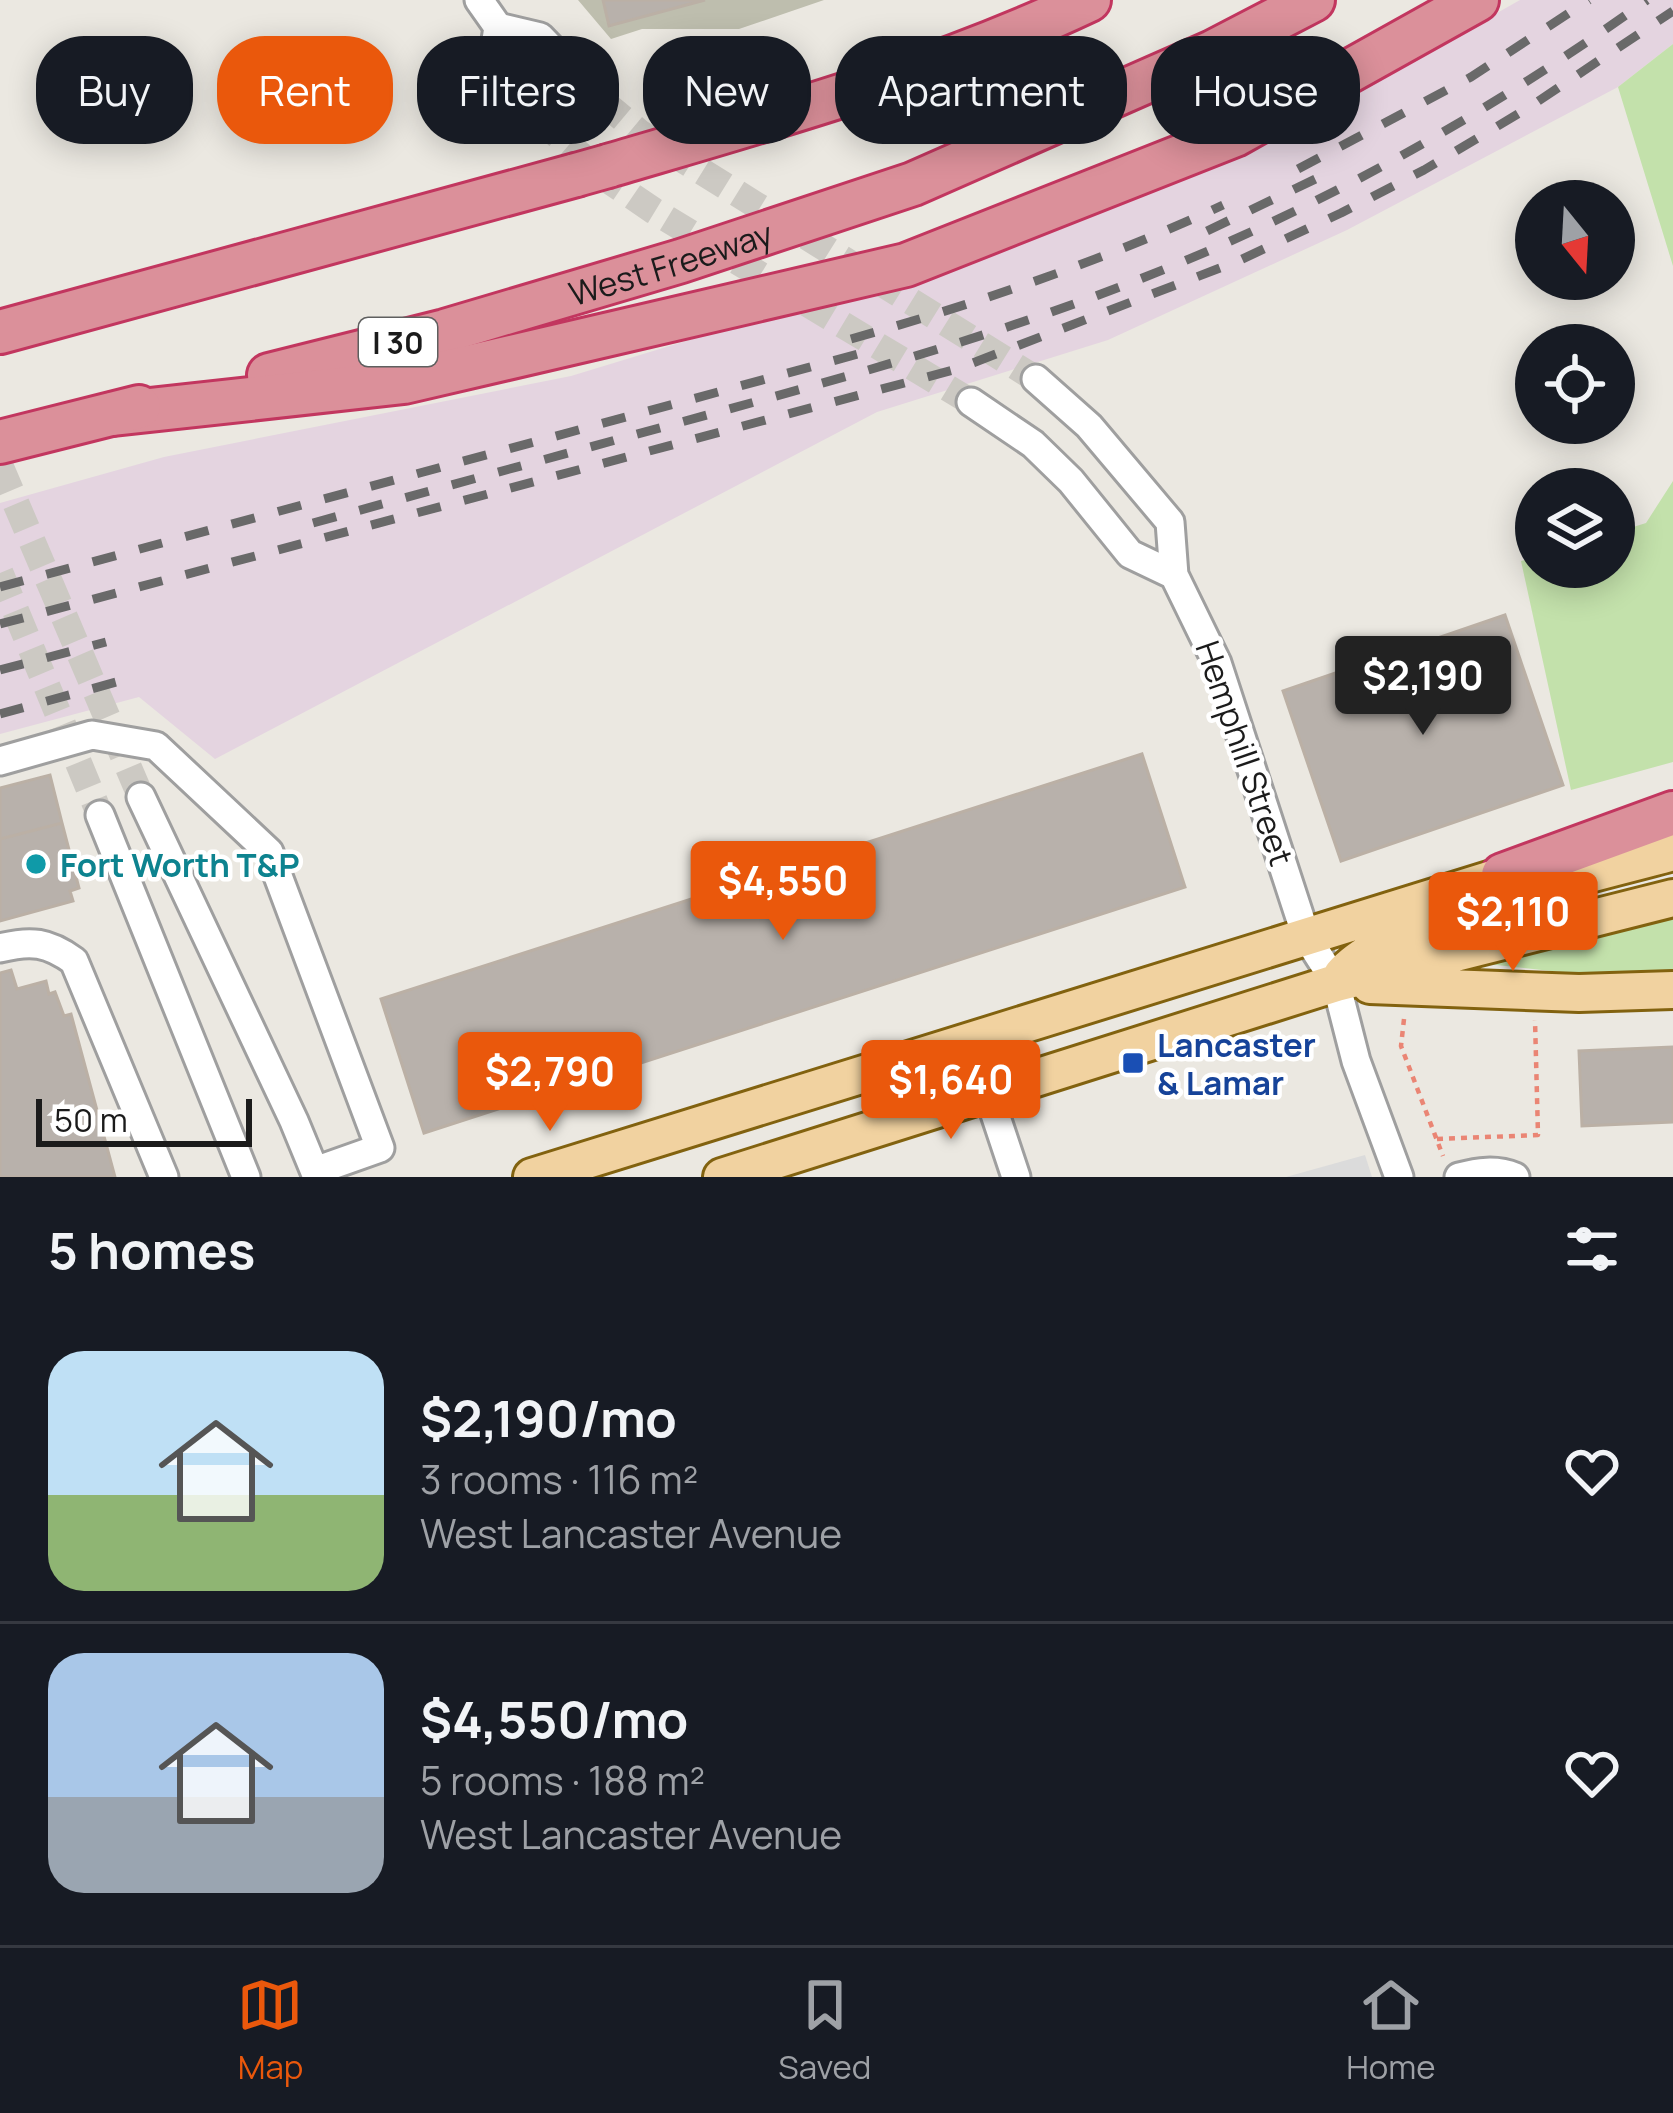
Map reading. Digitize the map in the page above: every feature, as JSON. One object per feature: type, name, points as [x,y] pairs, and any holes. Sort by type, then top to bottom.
[{"type":"highway","points":[[0,332],[835,99],[1026,30],[1089,0]]},
{"type":"highway","name":"West Freeway","points":[[0,442],[446,331],[681,261],[913,184],[1213,52],[1313,0]]},
{"type":"highway","points":[[112,414],[404,382],[906,265],[1235,135],[1478,0]]},
{"type":"highway","points":[[1503,874],[1673,813]]},
{"type":"main road","points":[[532,1177],[1503,874],[1673,829]]},
{"type":"main road","points":[[1336,983],[1356,959],[1396,936],[1520,894],[1673,852]]},
{"type":"main road","points":[[722,1177],[1336,983],[1673,898]]},
{"type":"main road","points":[[1336,983],[1424,989],[1673,990]]},
{"type":"street","points":[[479,0],[498,27],[536,36]]},
{"type":"street","points":[[497,36],[498,27]]},
{"type":"street","name":"Hemphill Street","points":[[1036,379],[1089,425],[1171,522],[1174,574],[1217,663],[1306,936],[1336,983],[1356,1061],[1399,1177]]},
{"type":"street","points":[[970,402],[1033,444],[1130,554],[1174,574]]},
{"type":"street","points":[[0,761],[92,735],[156,746],[268,852],[380,1148],[316,1174],[141,797]]},
{"type":"street","points":[[100,815],[245,1177]]},
{"type":"street","points":[[0,948],[23,942],[50,944],[74,961],[164,1177]]},
{"type":"street","points":[[988,1093],[1016,1177]]},
{"type":"street","points":[[1451,1167],[1515,1177]]},
{"type":"path","points":[[1437,1139],[1538,1136],[1535,1017]]},
{"type":"path","points":[[1405,1019],[1401,1046],[1451,1167]]},
{"type":"shaded area","points":[[578,0],[824,0],[739,29],[642,29],[608,36]]},
{"type":"shaded area","points":[[1520,0],[1673,0],[1673,44],[1618,87],[1347,230],[1108,340],[877,412],[215,759],[139,697],[0,734],[0,503],[164,457],[571,376],[958,258],[1235,144],[1360,144],[1360,91]]},
{"type":"shaded area","points":[[1365,1155],[1372,1177],[1286,1177]]},
{"type":"green space","points":[[1673,44],[1673,266],[1618,87]]},
{"type":"green space","points":[[1673,481],[1673,762],[1571,790],[1527,588],[1635,588],[1635,526],[1646,523]]},
{"type":"green space","points":[[1673,915],[1673,972],[1578,974],[1470,962]]},
{"type":"building","points":[[603,0],[705,0],[609,26]]},
{"type":"building","points":[[1505,615],[1563,785],[1341,861],[1283,691]]},
{"type":"building","points":[[1142,754],[1185,887],[424,1133],[381,999]]},
{"type":"building","points":[[50,775],[62,823],[0,839],[0,788]]},
{"type":"building","name":"Fort Worth T&P","points":[[62,823],[79,888],[70,891],[73,901],[0,921],[0,839]]},
{"type":"building","points":[[11,970],[17,989],[46,981],[64,1016],[71,1014],[115,1177],[0,1177],[0,973]]},
{"type":"building","points":[[1673,1047],[1673,1122],[1582,1126],[1579,1051]]},
{"type":"tunnel","points":[[619,115],[640,133],[1036,379]]},
{"type":"tunnel","points":[[568,144],[654,211],[971,402]]},
{"type":"tunnel","points":[[0,466],[141,797]]},
{"type":"tunnel","points":[[0,573],[100,815]]},
{"type":"railway","points":[[1298,169],[1471,77],[1589,0]]},
{"type":"railway","points":[[313,523],[880,366],[1109,291],[1228,242],[1353,182],[1474,114],[1647,0]]},
{"type":"railway","points":[[0,624],[957,369],[1238,261],[1341,213],[1528,108],[1673,11]]},
{"type":"railway","points":[[1207,231],[1332,171]]},
{"type":"railway","points":[[851,339],[1040,280],[1223,205]]},
{"type":"railway","points":[[0,587],[880,348]]},
{"type":"railway","points":[[0,670],[106,642]]},
{"type":"railway","points":[[0,714],[120,681]]},
{"type":"place","name":"Fort Worth T&P","points":[[36,864]]},
{"type":"place","name":"Lancaster & Lamar","points":[[1133,1063]]}]
